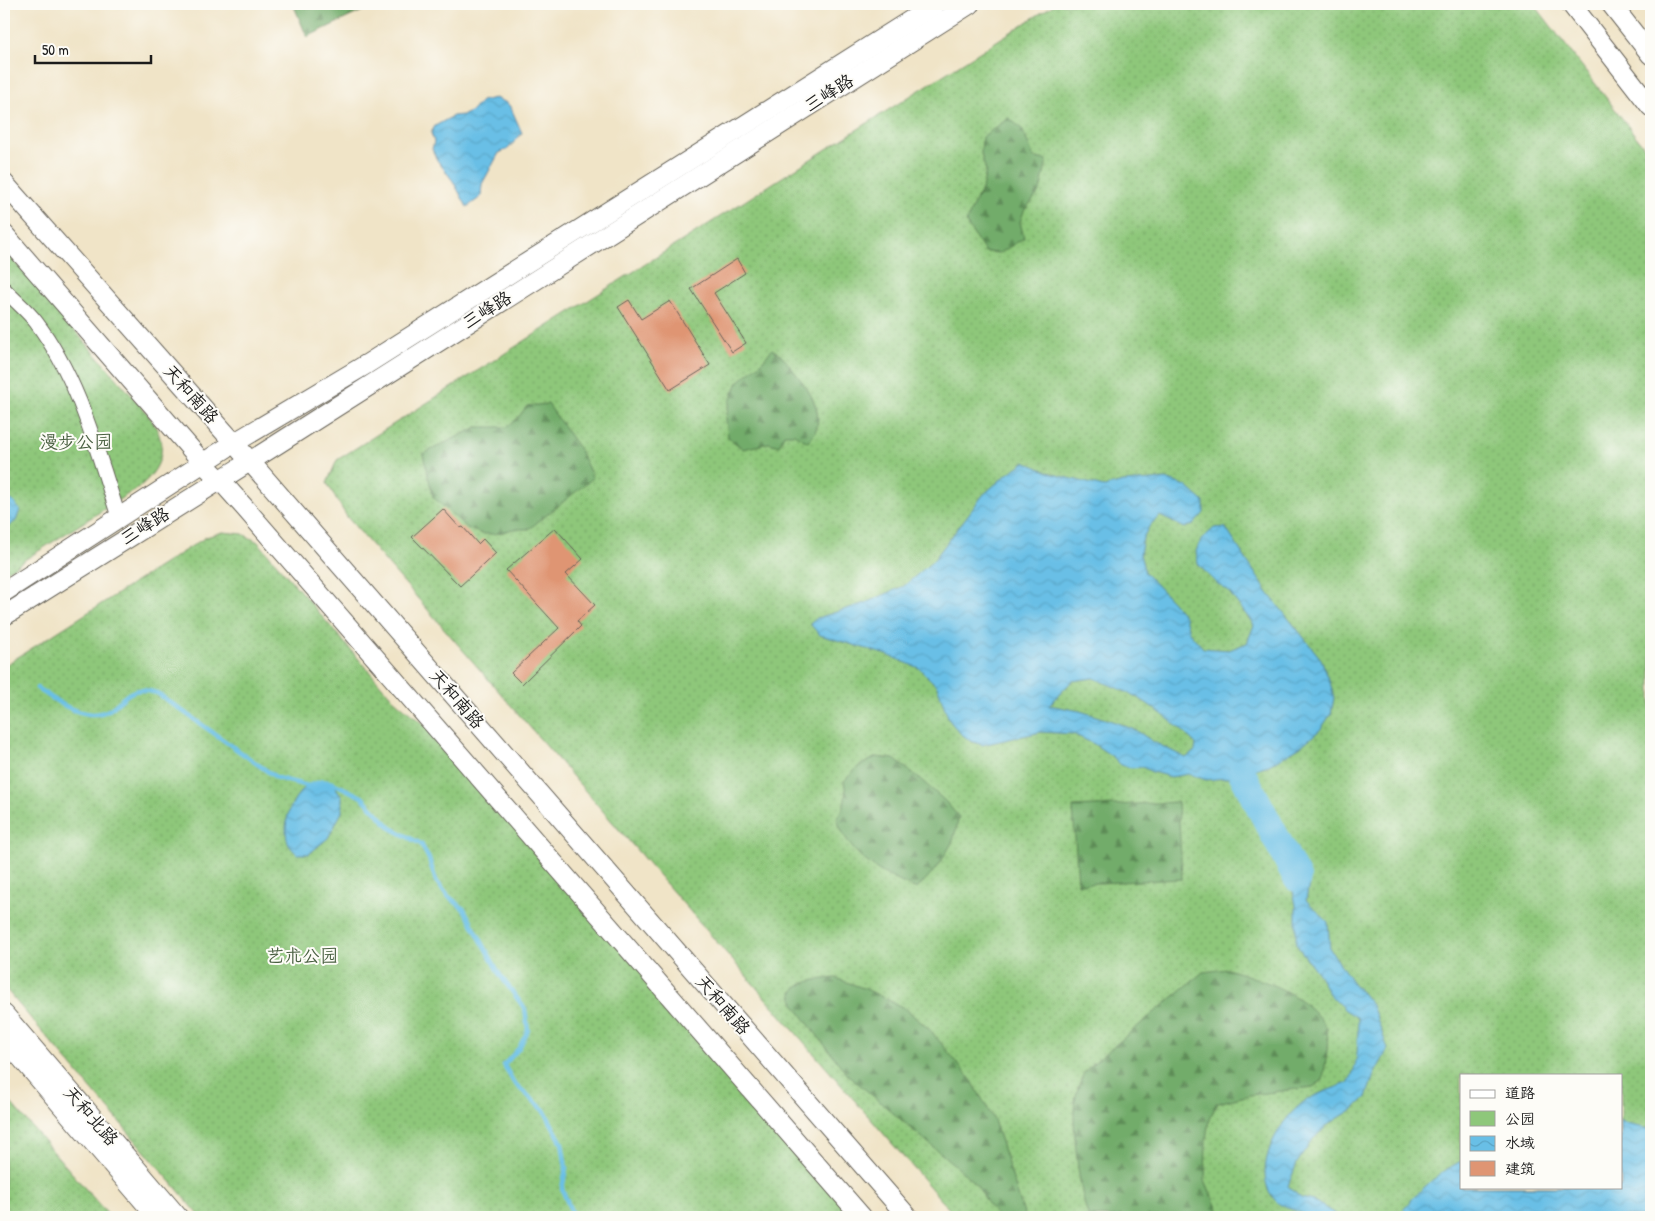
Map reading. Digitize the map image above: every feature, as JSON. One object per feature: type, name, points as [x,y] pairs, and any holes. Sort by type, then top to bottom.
[{"type":"street","name":"三峰路","points":[[4,592],[234,443],[376,359],[936,4]]},
{"type":"street","name":"三峰路","points":[[4,616],[970,4]]},
{"type":"street","points":[[1571,4],[1651,107]]},
{"type":"street","points":[[1611,4],[1651,55]]},
{"type":"street","name":"天和南路","points":[[4,183],[250,461],[908,1217]]},
{"type":"street","name":"天和南路","points":[[4,234],[862,1217]]},
{"type":"street","points":[[4,290],[35,320],[62,361],[90,429],[119,518]]},
{"type":"street","name":"天和北路","points":[[4,1014],[178,1217]]},
{"type":"street","name":"天和北路","points":[[4,1038],[158,1217]]},
{"type":"green space","points":[[293,4],[377,4],[307,37]]},
{"type":"green space","points":[[1055,4],[1534,4],[1651,156],[1651,1217],[956,1217],[347,517],[327,483],[337,460]]},
{"type":"green space","points":[[1009,118],[1022,129],[1034,158],[1047,160],[1040,191],[1024,211],[1020,222],[1024,238],[1000,253],[985,252],[966,223],[982,189],[986,171],[981,154],[982,137]]},
{"type":"green space","name":"漫步公园","points":[[4,249],[146,412],[158,432],[161,451],[155,470],[139,487],[4,573]]},
{"type":"green space","points":[[772,349],[786,360],[808,390],[816,407],[817,425],[814,434],[808,442],[794,434],[784,434],[779,446],[769,443],[743,449],[728,437],[726,418],[730,401],[738,382],[761,363]]},
{"type":"green space","points":[[548,404],[578,447],[593,478],[529,529],[513,529],[495,534],[482,534],[467,528],[433,497],[423,454],[477,427],[507,427],[517,419],[527,406]]},
{"type":"green space","name":"艺术公园","points":[[223,532],[243,534],[258,542],[393,699],[436,735],[856,1217],[201,1217],[4,987],[4,666],[206,537]]},
{"type":"green space","points":[[876,757],[894,759],[945,801],[959,817],[953,841],[939,865],[917,889],[880,871],[859,855],[843,833],[837,819],[845,801],[844,781],[858,767]]},
{"type":"green space","points":[[1178,802],[1182,879],[1078,884],[1073,807]]},
{"type":"green space","points":[[1227,969],[1278,987],[1302,1001],[1321,1020],[1326,1027],[1327,1036],[1323,1080],[1313,1087],[1250,1095],[1218,1103],[1209,1119],[1206,1139],[1205,1180],[1220,1217],[1089,1217],[1082,1195],[1074,1125],[1076,1098],[1083,1074],[1203,972]]},
{"type":"green space","points":[[835,978],[866,989],[906,1009],[931,1031],[972,1081],[994,1120],[1025,1217],[998,1217],[978,1187],[964,1173],[847,1074],[794,1004],[792,993],[796,988],[806,983]]},
{"type":"green space","points":[[4,1095],[110,1217],[4,1217]]},
{"type":"water","points":[[495,98],[507,103],[511,108],[522,133],[508,149],[499,153],[482,184],[481,197],[467,207],[453,181],[437,160],[432,149],[434,142],[431,133],[435,126],[453,116],[463,115],[472,111],[481,101]]},
{"type":"water","points":[[1025,462],[1053,474],[1104,487],[1123,482],[1166,479],[1186,486],[1204,502],[1204,513],[1194,524],[1185,528],[1160,516],[1150,525],[1143,538],[1140,554],[1145,573],[1185,617],[1189,632],[1203,648],[1229,650],[1247,643],[1254,625],[1228,591],[1215,582],[1198,564],[1196,551],[1201,540],[1214,528],[1225,527],[1268,593],[1321,659],[1334,698],[1331,714],[1320,730],[1301,746],[1269,765],[1226,778],[1206,780],[1189,774],[1171,777],[1142,767],[1131,768],[1121,765],[1094,744],[1073,734],[1041,732],[982,745],[971,741],[960,733],[949,720],[937,686],[919,668],[887,655],[820,635],[810,624],[817,618],[865,603],[904,586],[933,561],[983,495],[1007,474]],"holes":[[[1094,678],[1135,696],[1162,714],[1196,744],[1195,751],[1186,758],[1152,741],[1137,731],[1115,722],[1080,711],[1049,705],[1072,681]]]},
{"type":"water","points":[[4,498],[13,501],[20,510],[16,521],[4,530]]},
{"type":"water","points":[[322,781],[333,783],[342,797],[342,812],[328,838],[309,854],[297,854],[289,845],[287,838],[286,829],[289,813],[301,791],[307,786]]},
{"type":"water","points":[[1302,875],[1309,884],[1306,900],[1328,922],[1330,949],[1353,983],[1372,1005],[1388,1049],[1374,1075],[1366,1097],[1355,1108],[1329,1124],[1313,1139],[1297,1163],[1288,1186],[1301,1198],[1314,1201],[1340,1217],[1309,1217],[1283,1206],[1278,1203],[1269,1191],[1265,1178],[1266,1163],[1270,1149],[1276,1134],[1285,1121],[1305,1101],[1348,1083],[1356,1060],[1358,1018],[1345,1010],[1329,994],[1319,975],[1296,944],[1296,905],[1291,882]]},
{"type":"water","points":[[1622,1121],[1626,1124],[1650,1129],[1651,1132],[1651,1181],[1644,1196],[1644,1217],[1411,1217],[1403,1209],[1430,1182],[1460,1162],[1460,1188],[1622,1188]]},
{"type":"building","points":[[737,259],[745,273],[714,293],[746,343],[732,352],[691,289]]},
{"type":"building","points":[[629,300],[641,319],[670,301],[710,365],[670,390],[618,307]]},
{"type":"building","points":[[443,509],[478,544],[483,539],[496,553],[460,586],[412,537]]},
{"type":"building","points":[[555,528],[583,559],[566,574],[595,605],[577,621],[581,626],[522,684],[511,673],[559,628],[506,570]]},
{"type":"waterway","points":[[37,688],[71,709],[90,714],[109,710],[128,694],[137,690],[157,693],[277,778],[308,786],[322,781],[333,783],[362,797],[391,828],[421,844],[429,859],[436,881],[448,896],[464,909],[500,975],[525,1009],[528,1030],[519,1048],[504,1065],[514,1083],[544,1110],[562,1143],[566,1168],[562,1189],[571,1211],[577,1217]]},
{"type":"waterway","points":[[1242,773],[1297,878]]}]
